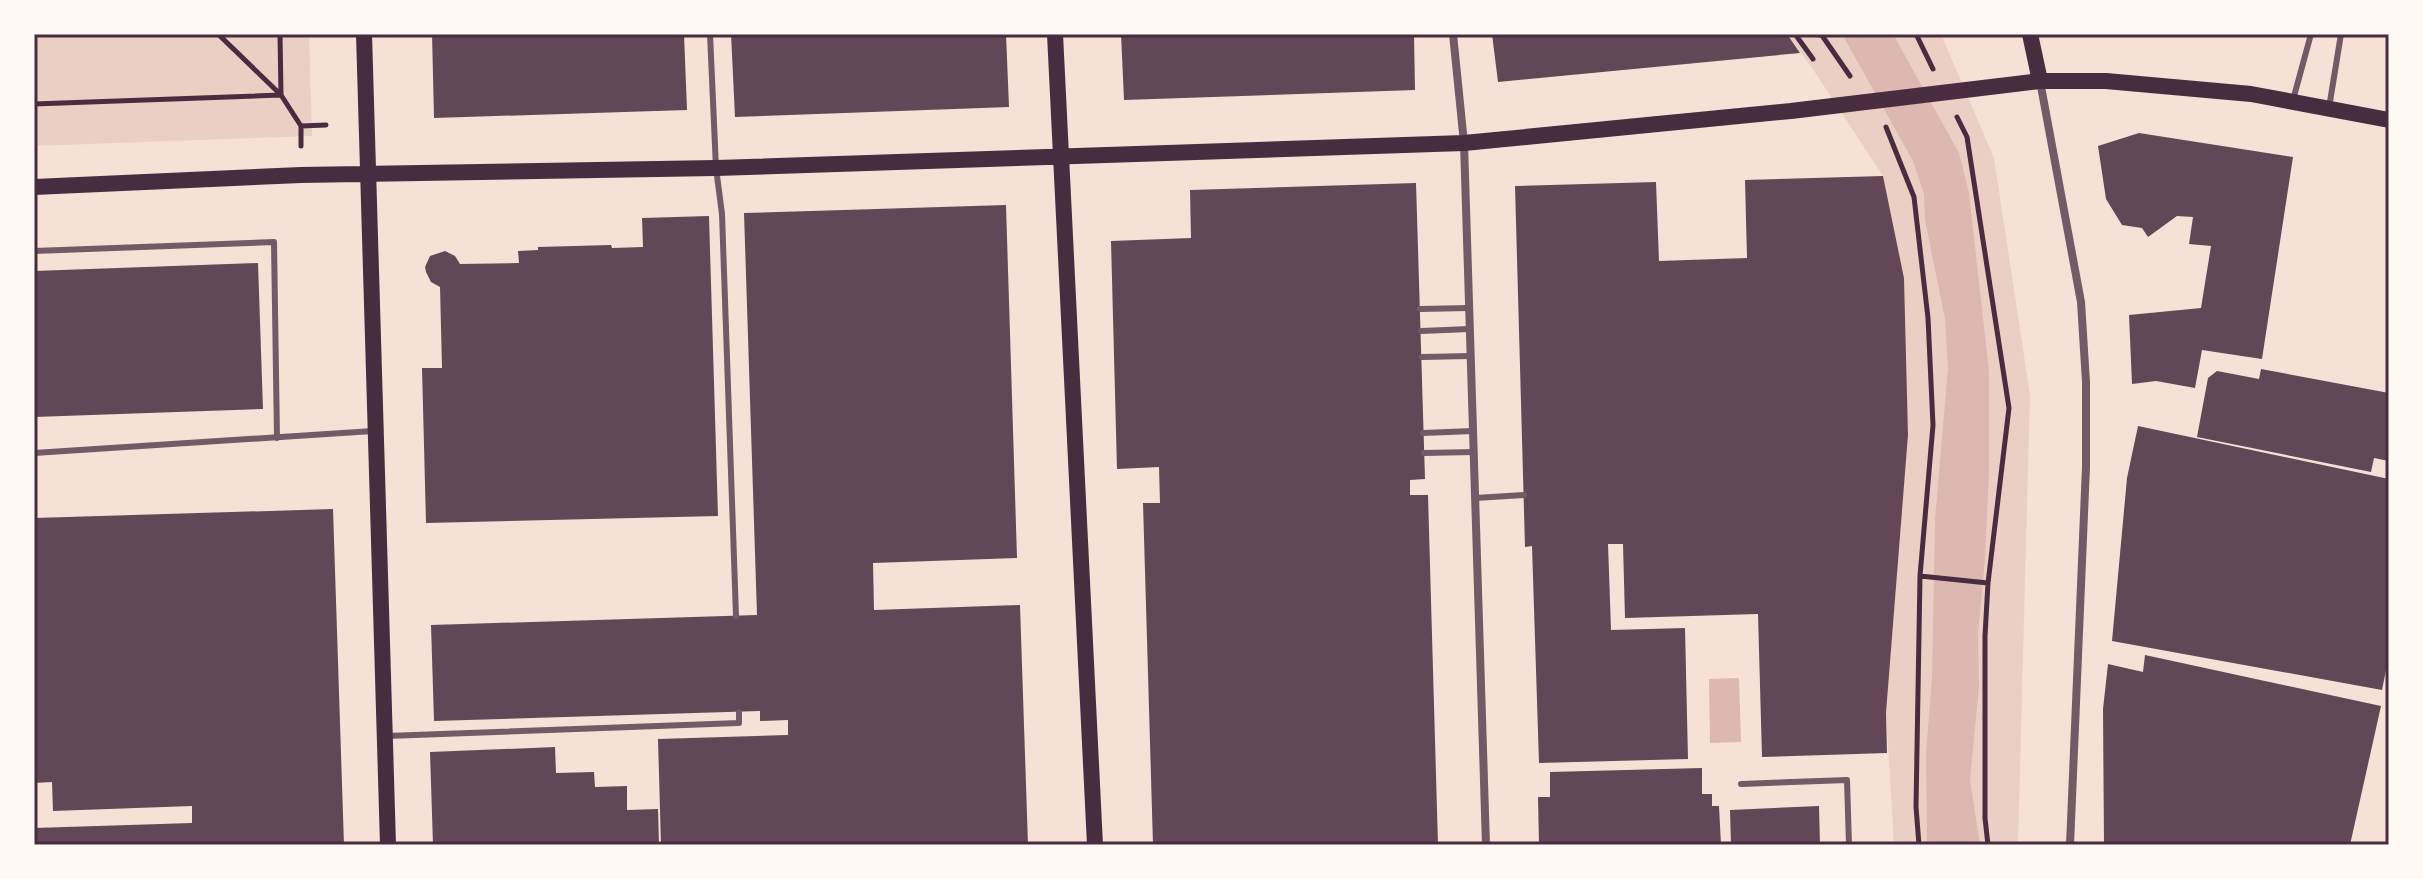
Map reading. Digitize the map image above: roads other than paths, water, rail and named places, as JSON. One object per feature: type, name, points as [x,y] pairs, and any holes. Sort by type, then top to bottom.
[{"type":"main road","points":[[364,34],[388,845]]},
{"type":"main road","points":[[1055,34],[1095,845]]},
{"type":"main road","points":[[2030,34],[2040,81]]},
{"type":"main road","points":[[34,187],[368,173],[716,168],[1464,143],[1805,110],[2040,81],[2106,81],[2251,94],[2389,120]]},
{"type":"street","points":[[1453,34],[1464,143],[1486,845]]},
{"type":"street","points":[[2040,81],[2081,302],[2086,382],[2086,467],[2070,845]]},
{"type":"lane","points":[[710,34],[716,168],[722,214],[736,616]]},
{"type":"lane","points":[[2293,102],[2311,34]]},
{"type":"lane","points":[[2329,108],[2341,34]]},
{"type":"lane","points":[[34,251],[274,242],[277,438]]},
{"type":"lane","points":[[1420,309],[1469,308]]},
{"type":"lane","points":[[1421,331],[1469,329]]},
{"type":"lane","points":[[1422,357],[1470,356]]},
{"type":"lane","points":[[34,453],[376,430]]},
{"type":"lane","points":[[1423,433],[1473,431]]},
{"type":"lane","points":[[1424,453],[1474,452]]},
{"type":"lane","points":[[1475,498],[1524,495]]},
{"type":"lane","points":[[385,736],[739,723],[739,712]]},
{"type":"lane","points":[[1741,784],[1847,780],[1849,845]]}]
